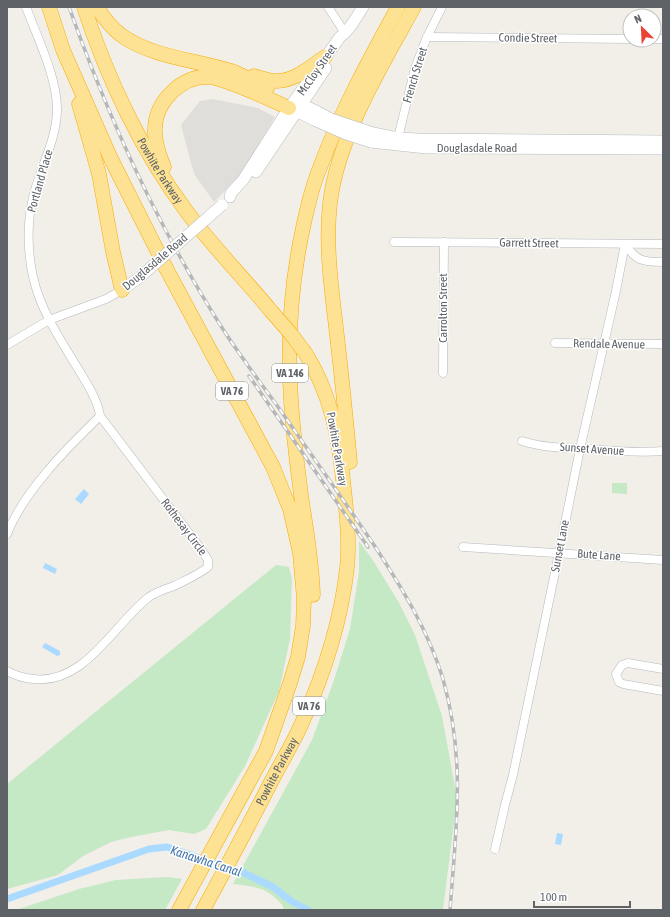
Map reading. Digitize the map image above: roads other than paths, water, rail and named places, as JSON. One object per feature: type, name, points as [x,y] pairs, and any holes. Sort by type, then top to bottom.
[{"type":"highway","name":"Powhite Parkway","points":[[49,7],[63,50],[111,159],[167,270],[273,467],[290,509],[296,532],[304,599],[303,626],[298,657],[294,670],[266,750],[179,910]]},
{"type":"highway","name":"Powhite Parkway","points":[[84,7],[124,106],[142,141],[176,197],[197,225],[291,334],[306,354],[318,374],[326,393],[340,455],[347,523],[348,566],[339,614],[319,681],[301,724],[244,835],[203,910]]},
{"type":"highway","points":[[97,7],[120,34],[134,43],[192,62],[267,80],[277,81],[294,77],[325,57]]},
{"type":"highway","name":"VA 146","points":[[266,750],[292,701],[299,681],[306,658],[312,608],[312,575],[309,544],[301,494],[291,400],[291,309],[297,253],[309,200],[318,170],[354,90],[398,7]]},
{"type":"highway","points":[[348,566],[354,510],[341,366],[330,278],[330,203],[346,142],[363,103],[414,7]]},
{"type":"highway","points":[[63,50],[99,174],[113,252],[122,290]]},
{"type":"highway","points":[[233,71],[296,106]]},
{"type":"highway","points":[[176,197],[158,152],[155,129],[156,119],[161,107],[174,90],[191,80],[200,77],[210,77],[296,106]]},
{"type":"street","name":"Portland Place","points":[[26,7],[50,70],[57,102],[54,133],[32,201],[29,226],[30,257],[33,277],[49,320],[87,385],[99,409],[100,416]]},
{"type":"street","points":[[328,7],[345,33]]},
{"type":"street","name":"McCloy Street","points":[[296,106],[325,57],[340,37],[345,33],[363,7]]},
{"type":"street","name":"French Street","points":[[397,142],[415,68],[427,37],[442,7]]},
{"type":"street","name":"McCloy Street","points":[[296,106],[344,41],[345,33]]},
{"type":"street","name":"Condie Street","points":[[427,37],[622,39]]},
{"type":"street","name":"Douglasdale Road","points":[[7,345],[49,320],[106,299],[140,277],[230,197],[296,106],[316,116],[331,119],[372,138],[426,148],[663,149]]},
{"type":"street","name":"Douglasdale Road","points":[[397,142],[418,139],[663,141]]},
{"type":"street","name":"Garrett Street","points":[[394,242],[663,244]]},
{"type":"street","name":"Carrolton Street","points":[[443,373],[444,242]]},
{"type":"street","points":[[625,244],[636,258],[643,261],[663,262]]},
{"type":"street","name":"Sunset Lane","points":[[495,849],[513,775],[560,553],[580,449],[616,291],[625,244]]},
{"type":"street","name":"Rendale Avenue","points":[[555,343],[663,344]]},
{"type":"street","points":[[7,534],[13,519],[54,462],[100,416]]},
{"type":"street","name":"Rothesay Circle","points":[[7,671],[18,677],[43,680],[59,677],[75,669],[90,657],[149,597],[198,574],[208,567],[208,560],[198,545],[100,416]]},
{"type":"street","name":"Sunset Avenue","points":[[522,441],[534,445],[580,449],[641,453],[663,451]]},
{"type":"street","name":"Bute Lane","points":[[464,547],[663,560]]},
{"type":"street","points":[[663,669],[628,663],[622,665],[616,674],[619,682],[623,684],[663,692]]},
{"type":"water","points":[[84,489],[89,494],[81,504],[75,499]]},
{"type":"water","points":[[45,563],[57,569],[55,574],[43,568]]},
{"type":"water","points":[[45,643],[60,651],[60,655],[57,656],[42,647]]},
{"type":"water","points":[[557,833],[563,834],[561,845],[555,844]]},
{"type":"waterway","name":"Kanawha Canal","points":[[7,899],[149,849],[167,847],[244,873],[273,887],[291,901],[308,910]]},
{"type":"railway","points":[[69,7],[101,92],[138,175],[158,216],[202,296],[244,361],[374,545],[404,593],[430,643],[443,679],[455,738],[457,794],[450,910]]},
{"type":"railway","points":[[249,376],[368,547]]}]
